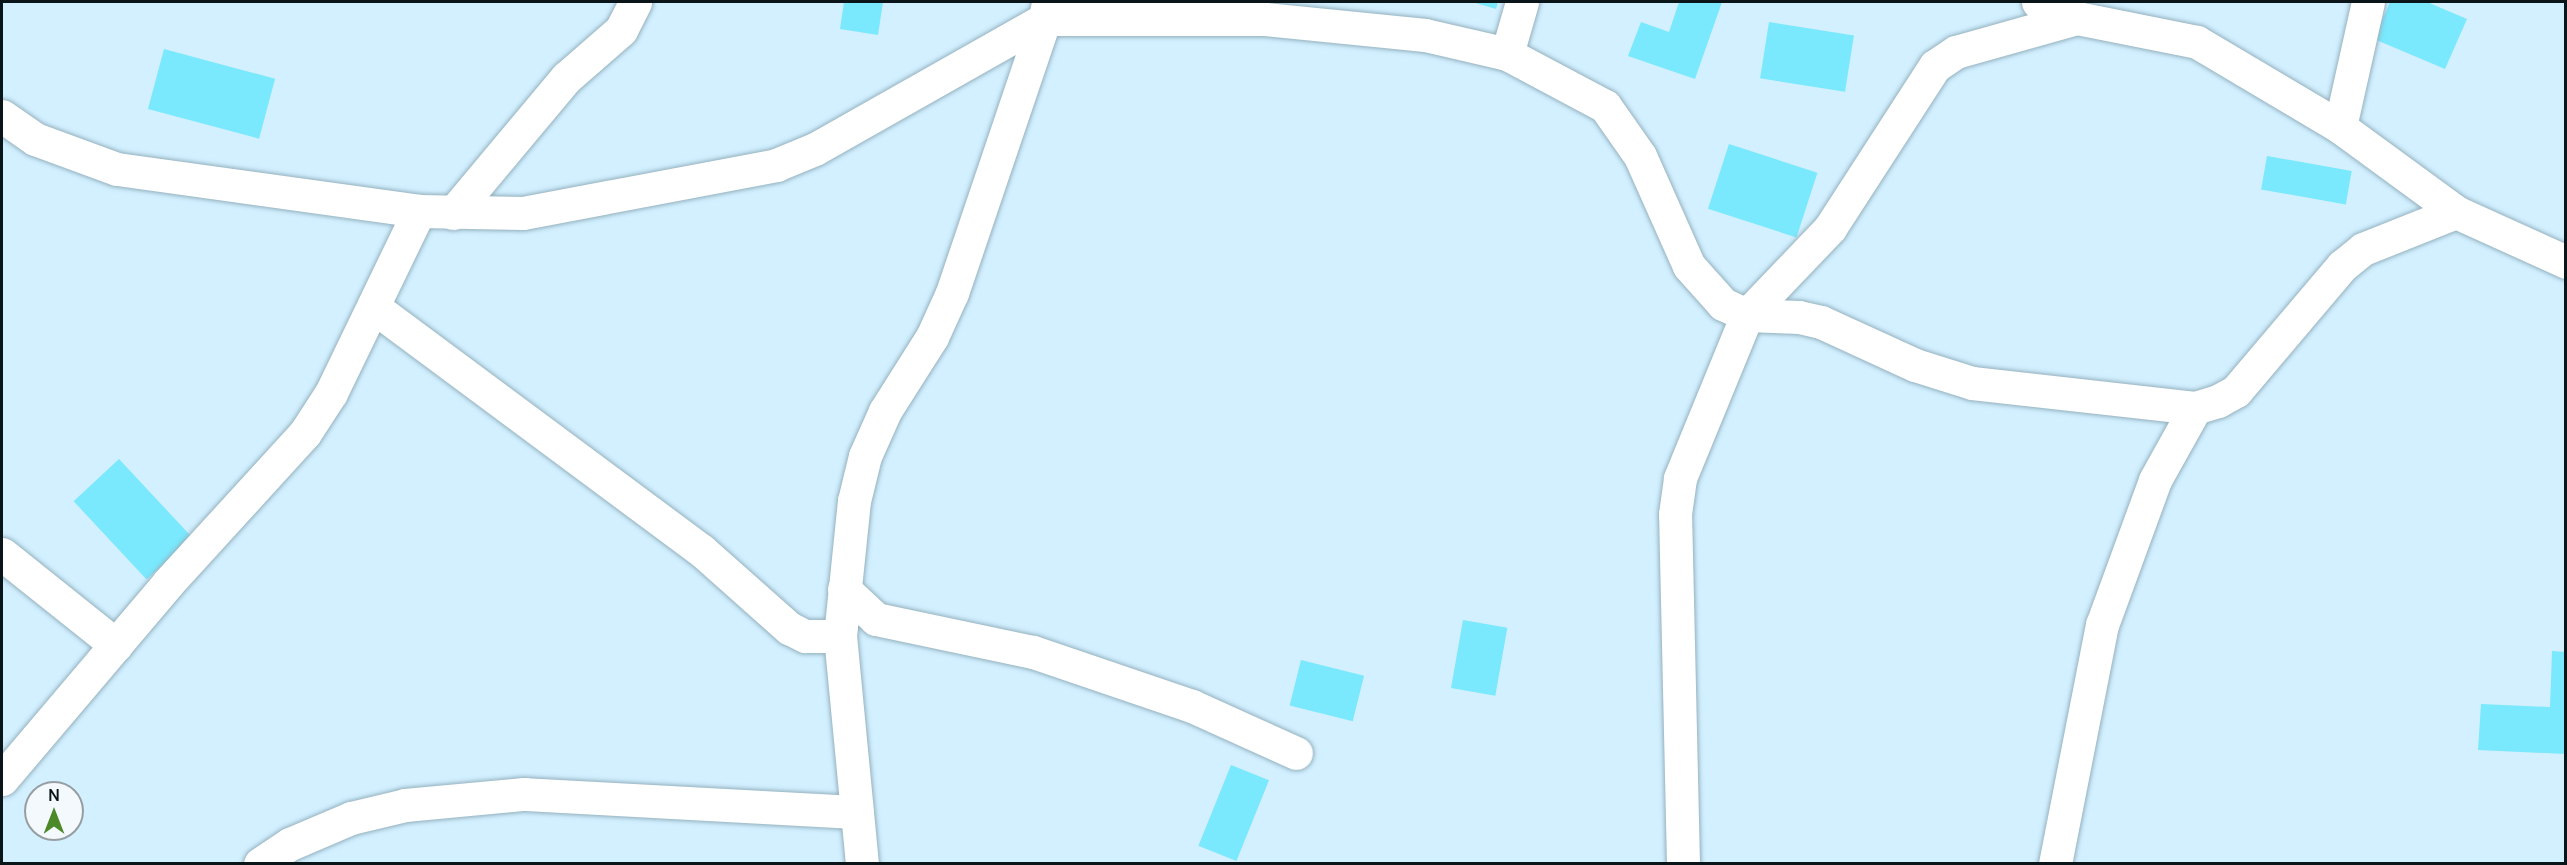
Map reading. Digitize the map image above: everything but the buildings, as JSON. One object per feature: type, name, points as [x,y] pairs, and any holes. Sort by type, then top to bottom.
[{"type":"street","points":[[453,213],[566,78],[621,30],[635,2]]},
{"type":"street","points":[[1507,54],[1522,2]]},
{"type":"street","points":[[2038,2],[2077,18],[2197,42],[2340,127],[2456,212],[2565,262]]},
{"type":"street","points":[[2340,127],[2368,2]]},
{"type":"street","points":[[862,864],[840,636],[844,589],[865,456],[952,293],[1047,10]]},
{"type":"street","points":[[6,126],[77,157],[117,169],[419,211],[523,213],[776,165],[814,149],[1047,10],[1265,19],[1425,35],[1507,54],[1605,106],[1640,156],[1689,266],[1723,304],[1747,315],[1821,322],[1924,369],[1972,383],[2195,408],[2236,391],[2342,266],[2363,249],[2456,212]]},
{"type":"street","points":[[1683,864],[1676,505],[1680,478],[1747,315],[1830,228],[1935,66],[1956,52],[2077,18]]},
{"type":"street","points":[[2,779],[116,645],[305,433],[375,308],[419,211]]},
{"type":"street","points":[[375,308],[701,550],[789,628],[805,636],[840,636]]},
{"type":"street","points":[[2055,864],[2102,625],[2155,480],[2195,408]]},
{"type":"street","points":[[2,554],[116,645]]},
{"type":"street","points":[[844,589],[863,611],[884,621],[1033,652],[1191,706],[1296,753]]},
{"type":"street","points":[[260,864],[290,844],[351,819],[405,805],[524,794],[857,812]]}]
